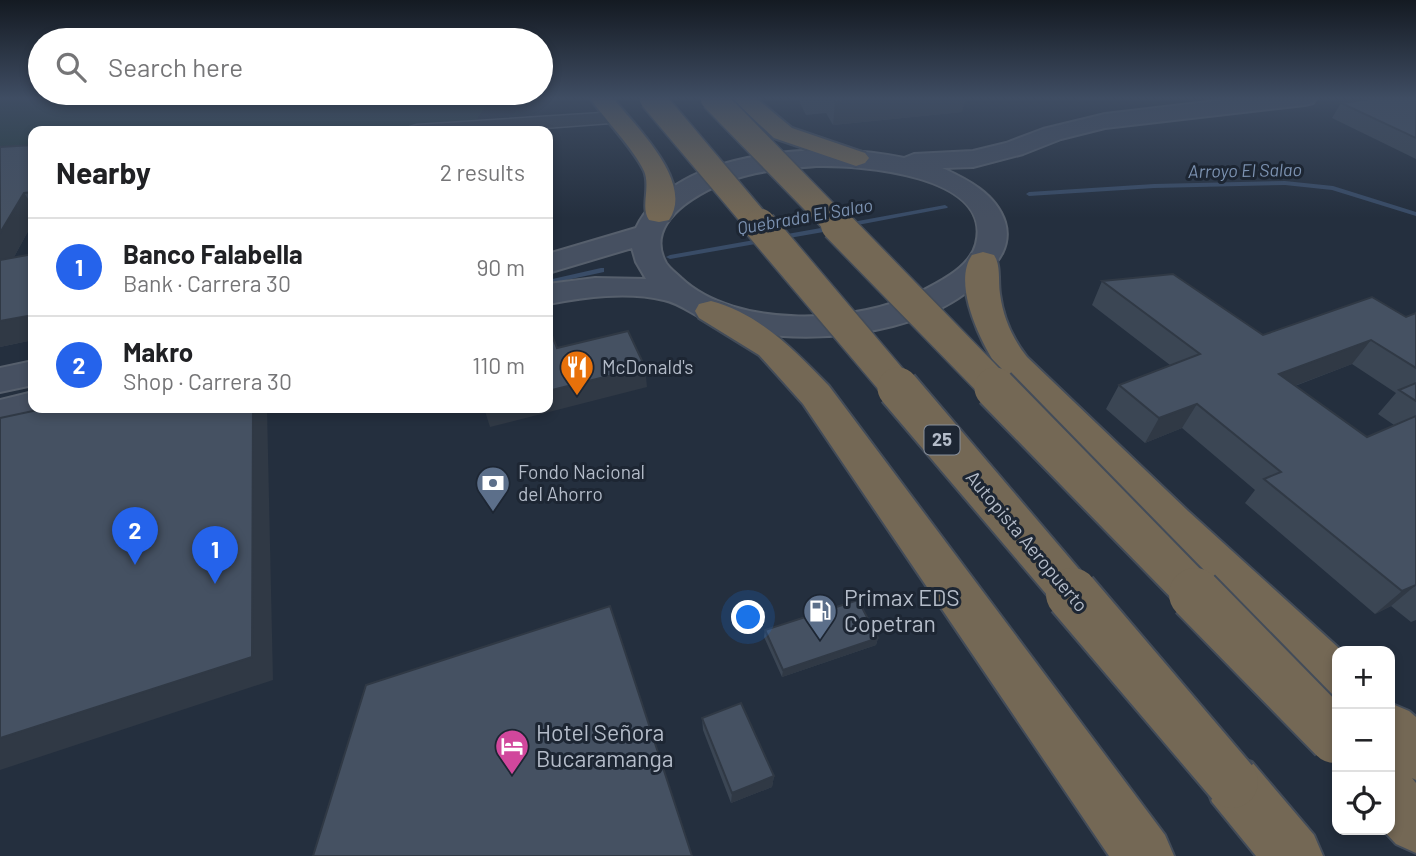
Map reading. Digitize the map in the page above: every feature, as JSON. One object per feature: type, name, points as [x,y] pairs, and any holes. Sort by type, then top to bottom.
[{"type":"highway","points":[[632,138],[656,170],[661,184],[653,224]]},
{"type":"highway","name":"Autopista Aeropuerto","points":[[685,138],[1293,856]]},
{"type":"highway","points":[[751,138],[1332,734]]},
{"type":"highway","points":[[797,138],[856,158]]},
{"type":"highway","points":[[983,261],[982,290],[985,313],[998,342],[1014,365],[1332,675]]},
{"type":"highway","points":[[692,301],[771,346],[816,395],[1144,856]]},
{"type":"highway","points":[[1395,734],[1416,753]]},
{"type":"highway","points":[[1395,801],[1416,824]]},
{"type":"street","points":[[553,262],[653,224],[694,188],[741,169],[794,159],[951,161],[1014,149],[1042,138]]},
{"type":"street","points":[[983,207],[988,184],[997,168],[1014,149]]},
{"type":"street","points":[[553,293],[575,288],[623,286],[692,301],[772,324],[860,322],[925,304],[960,284],[983,261],[992,243],[992,226],[983,207],[966,192],[943,179],[884,161]]},
{"type":"street","points":[[653,224],[649,261],[662,280],[692,301]]},
{"type":"street","points":[[0,380],[28,374]]},
{"type":"street","points":[[0,412],[28,406]]},
{"type":"green space","points":[[0,138],[28,138],[28,149],[0,151]]},
{"type":"building","points":[[28,145],[28,193],[24,193],[0,233],[0,147]]},
{"type":"building","points":[[28,255],[28,316],[0,321],[0,260]]},
{"type":"building","points":[[1173,274],[1263,335],[1372,297],[1406,317],[1416,313],[1416,368],[1371,340],[1279,374],[1367,437],[1416,416],[1416,585],[1402,591],[1264,479],[1281,472],[1197,404],[1159,418],[1119,385],[1200,354],[1102,281]]},
{"type":"building","points":[[628,331],[645,367],[553,390],[553,338],[557,348]]},
{"type":"building","points":[[1416,383],[1416,401],[1399,390]]},
{"type":"building","points":[[28,412],[253,413],[252,657],[0,738],[0,418]]},
{"type":"building","name":"Primax EDS Copetran","points":[[858,600],[878,638],[783,670],[765,630]]},
{"type":"building","name":"Hotel Señora Bucaramanga","points":[[610,606],[692,856],[313,856],[366,685]]},
{"type":"building","points":[[741,703],[774,776],[732,793],[702,718]]},
{"type":"waterway","name":"Arroyo El Salao","points":[[1029,194],[1154,186],[1285,183],[1333,188],[1416,214]]},
{"type":"waterway","name":"Quebrada El Salao","points":[[847,225],[945,207]]},
{"type":"waterway","name":"Quebrada El Salao","points":[[670,257],[832,228]]},
{"type":"waterway","name":"Quebrada El Salao","points":[[553,281],[601,270]]},
{"type":"place","name":"McDonald's","points":[[577,397]]},
{"type":"place","name":"Fondo Nacional del Ahorro","points":[[493,513]]},
{"type":"place","name":"Makro","points":[[135,565]]},
{"type":"place","name":"Banco Falabella","points":[[215,584]]},
{"type":"place","name":"Primax EDS Copetran","points":[[820,641]]},
{"type":"place","name":"Hotel Señora Bucaramanga","points":[[512,776]]}]
